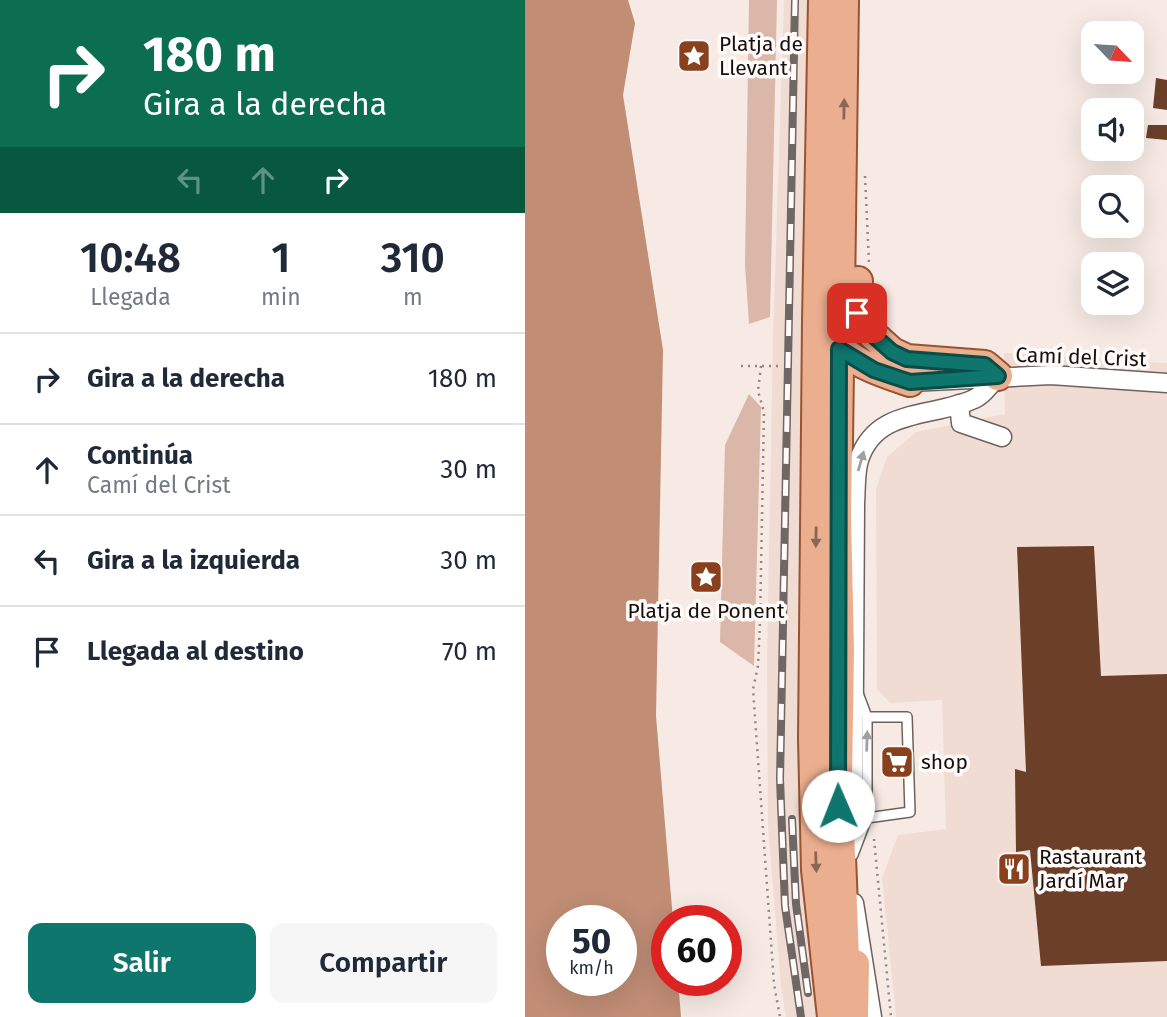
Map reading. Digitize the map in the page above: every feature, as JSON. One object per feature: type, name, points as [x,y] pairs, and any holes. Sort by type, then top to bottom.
[{"type":"main road","points":[[823,0],[831,148],[827,510],[813,739],[816,870],[832,1017]]},
{"type":"main road","points":[[845,0],[831,148],[825,169],[822,322],[839,349],[874,370],[910,382]]},
{"type":"main road","points":[[831,148],[855,157],[859,179],[857,313],[873,335],[892,352],[907,359],[985,365],[998,376]]},
{"type":"main road","points":[[839,349],[839,401]]},
{"type":"main road","points":[[852,1017],[844,969],[840,884],[840,650],[822,423],[831,408],[864,385],[910,382]]},
{"type":"main road","points":[[827,510],[854,640]]},
{"type":"main road","points":[[852,1017],[856,951],[853,898]]},
{"type":"street","name":"Camí del Crist","points":[[910,382],[1052,375],[1167,383]]},
{"type":"street","points":[[872,1017],[853,898],[855,504],[859,461],[871,437],[895,419],[977,398],[998,376]]},
{"type":"street","points":[[959,404],[961,423],[1002,438]]},
{"type":"lane","points":[[853,855],[867,818],[867,717],[854,683]]},
{"type":"lane","points":[[867,717],[907,717],[910,812],[867,818]]},
{"type":"path","points":[[865,174],[870,267]]},
{"type":"path","points":[[741,366],[780,366]]},
{"type":"path","points":[[761,366],[758,391],[764,412],[761,610],[758,666],[753,689],[774,984],[780,1017]]},
{"type":"shaded area","points":[[525,0],[628,0],[635,23],[623,95],[663,350],[656,716],[672,905],[651,905],[651,996],[679,996],[681,1017],[525,1017]]},
{"type":"shaded area","points":[[749,0],[777,0],[770,317],[749,324],[745,265]]},
{"type":"shaded area","points":[[784,0],[813,0],[798,669],[800,827],[820,1017],[786,1017],[768,826],[767,659],[773,338]]},
{"type":"shaded area","points":[[1004,353],[1167,363],[1167,1017],[896,1017],[882,878],[898,835],[946,829],[942,700],[890,703],[877,689],[876,489],[887,457],[916,432],[1005,414]]},
{"type":"shaded area","points":[[749,394],[761,407],[754,666],[720,642],[725,445]]},
{"type":"building","points":[[1156,78],[1167,80],[1167,110],[1153,108]]},
{"type":"building","points":[[1148,125],[1167,125],[1167,140],[1146,138]]},
{"type":"building","points":[[1094,546],[1101,676],[1167,674],[1167,961],[1041,966],[1030,850],[1016,852],[1015,769],[1026,772],[1017,547]]},
{"type":"railway","points":[[795,0],[780,779],[785,906],[801,1017]]},
{"type":"railway","points":[[792,819],[796,904],[808,993]]},
{"type":"place","name":"Platja de Llevant","points":[[694,56]]},
{"type":"place","name":"Platja de Ponent","points":[[706,577]]},
{"type":"place","name":"shop","points":[[897,762]]},
{"type":"place","name":"Rastaurant Jardí Mar","points":[[1014,869]]},
{"type":"route","points":[[838,806],[839,349],[874,370],[910,382],[998,376],[985,365],[907,359],[892,352],[873,335],[857,313]]}]
